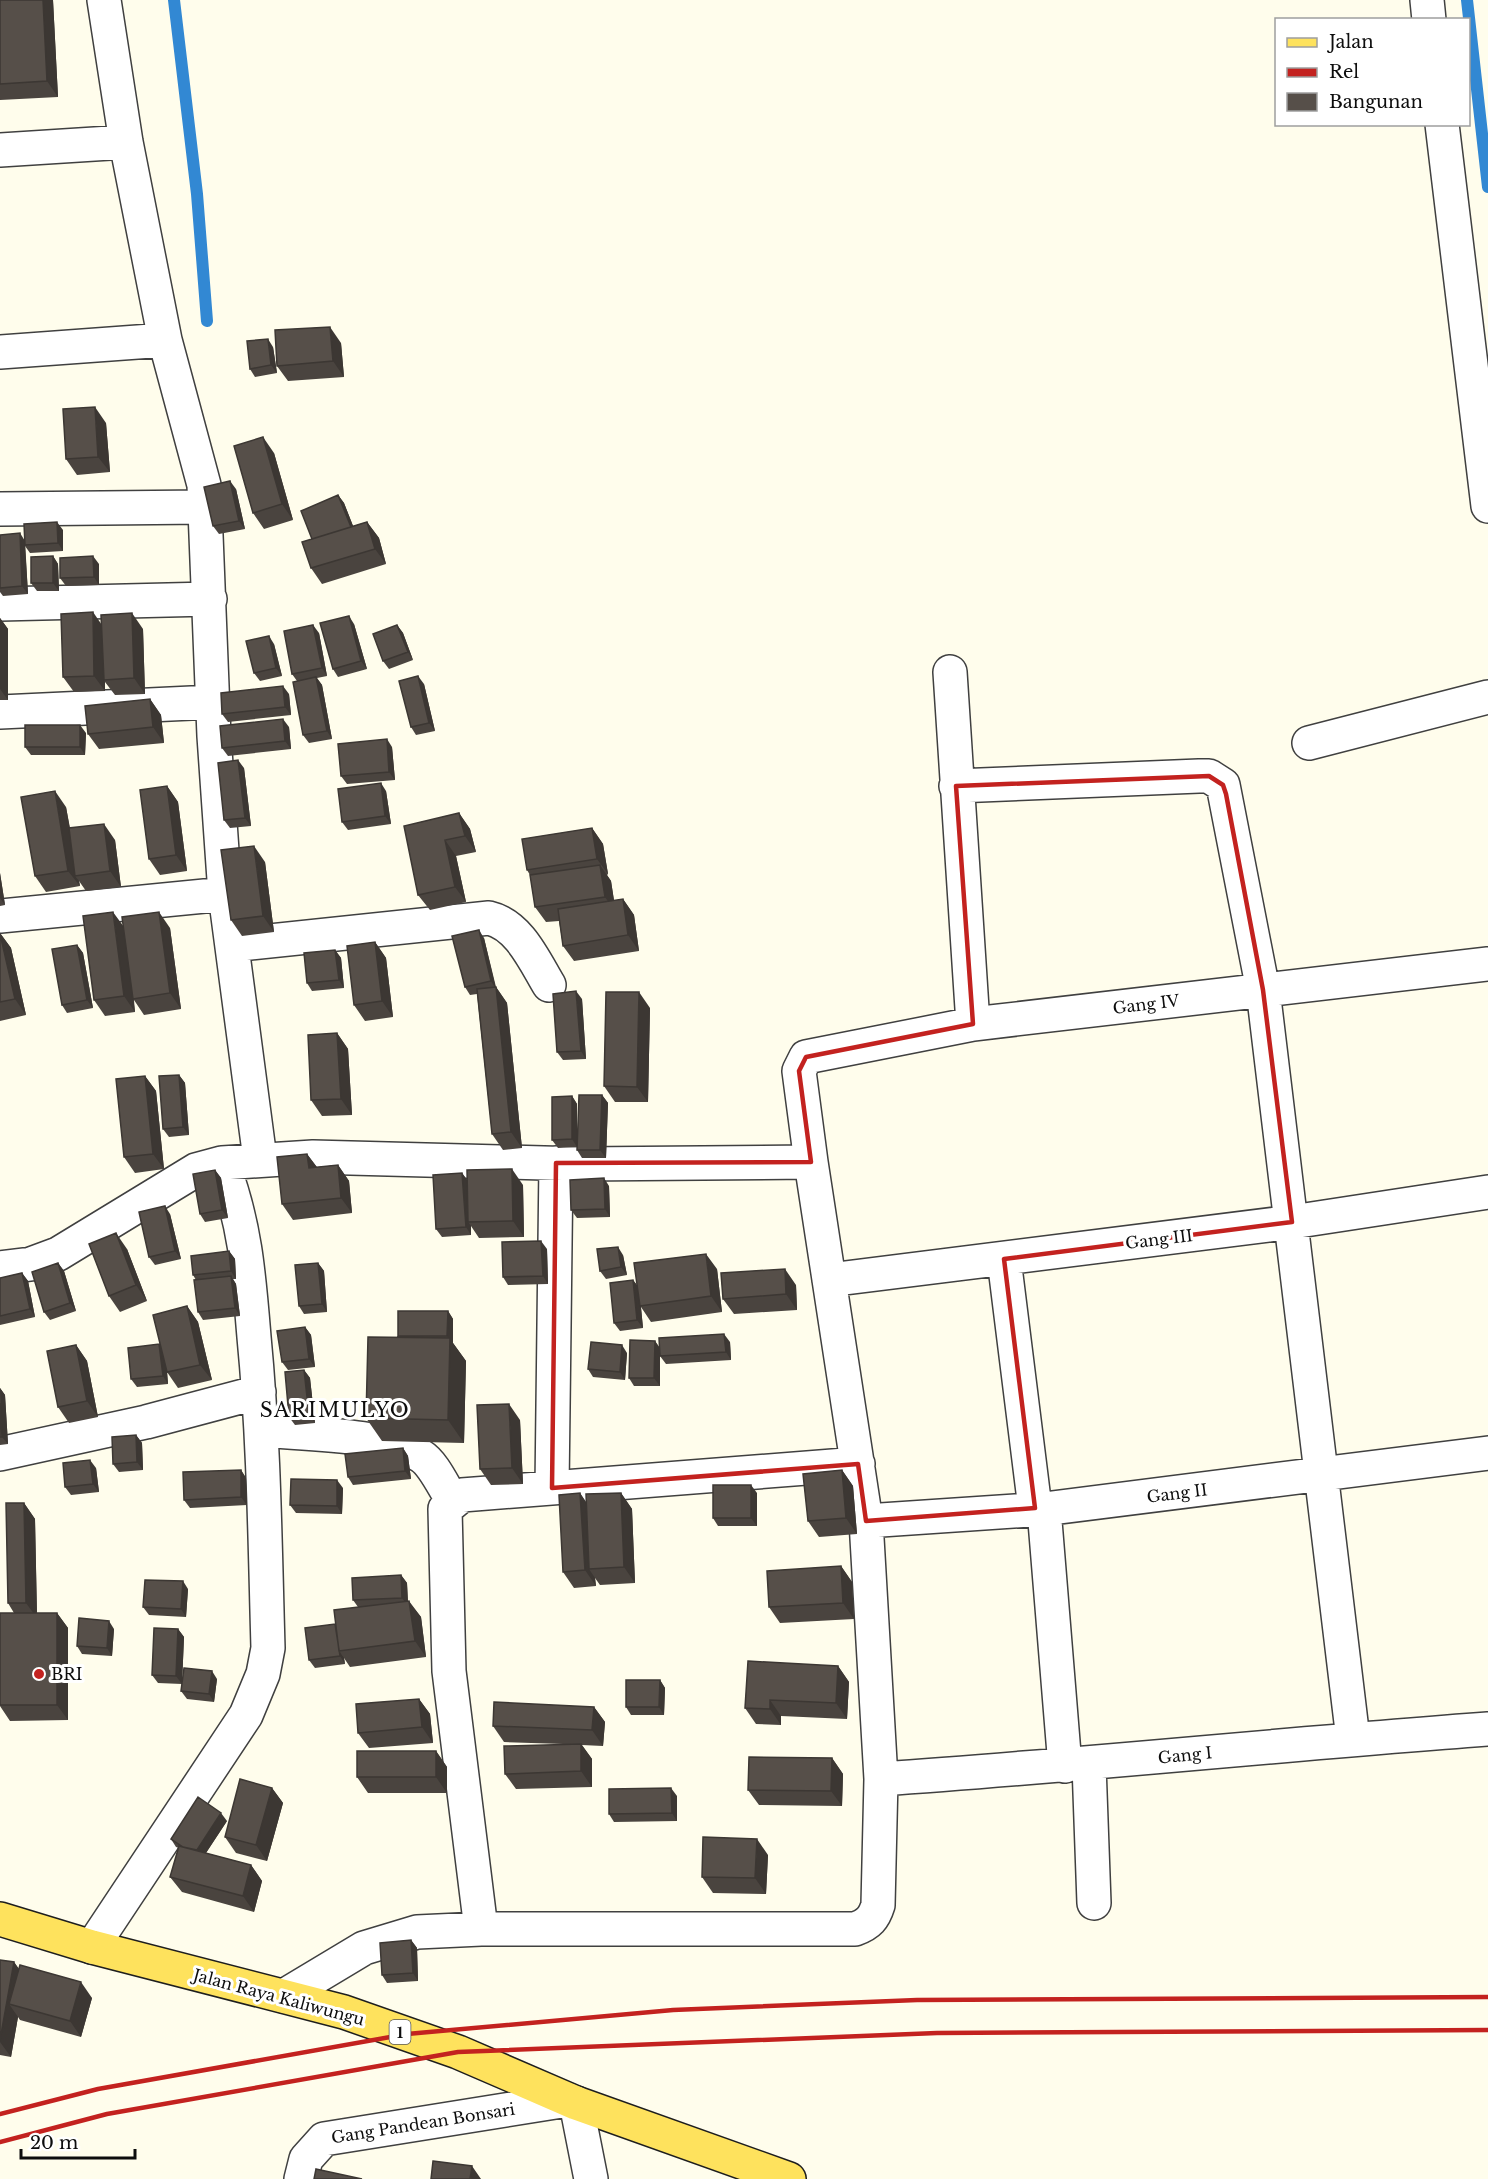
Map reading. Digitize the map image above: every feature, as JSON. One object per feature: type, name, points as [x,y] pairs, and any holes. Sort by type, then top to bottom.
[{"type":"main road","name":"Jalan Raya Kaliwungu","points":[[0,1919],[92,1947],[344,2012],[458,2052],[572,2101],[789,2179]]},
{"type":"street","points":[[92,1947],[246,1715],[263,1674],[268,1648],[259,1392],[246,1242],[236,1199],[239,1161],[232,945],[225,894],[213,702],[204,485],[165,340],[126,142],[104,0]]},
{"type":"street","points":[[1427,0],[1429,18]]},
{"type":"street","points":[[1442,126],[1488,506]]},
{"type":"street","points":[[0,150],[126,142]]},
{"type":"street","points":[[0,352],[165,340]]},
{"type":"street","points":[[0,509],[205,507]]},
{"type":"street","points":[[0,604],[210,599]]},
{"type":"street","points":[[950,672],[973,1024]]},
{"type":"street","points":[[1309,743],[1488,697]]},
{"type":"street","points":[[0,712],[213,702]]},
{"type":"street","points":[[956,786],[1199,776],[1218,780],[1226,794],[1263,990],[1323,1474],[1353,1739]]},
{"type":"street","points":[[0,916],[225,894]]},
{"type":"street","points":[[232,945],[489,918],[508,926],[527,949],[549,985]]},
{"type":"street","name":"Gang IV","points":[[811,1162],[799,1071],[806,1058],[973,1024],[1488,964]]},
{"type":"street","points":[[0,1268],[31,1264],[58,1254],[196,1170],[239,1161],[313,1157],[556,1163],[811,1162],[866,1521],[881,1779],[878,1905],[875,1916],[866,1925],[855,1929],[481,1929],[417,1932],[383,1941],[348,1956],[284,1996]]},
{"type":"street","points":[[552,1488],[556,1163]]},
{"type":"street","name":"Gang III","points":[[829,1280],[1292,1222],[1488,1192]]},
{"type":"street","points":[[1004,1259],[1077,1766],[1094,1903]]},
{"type":"street","points":[[0,1454],[146,1422],[259,1392]]},
{"type":"street","points":[[261,1430],[374,1441],[409,1450],[423,1457],[453,1501]]},
{"type":"street","name":"Gang II","points":[[866,1521],[1039,1509],[1488,1454]]},
{"type":"street","points":[[481,1929],[449,1671],[445,1509],[462,1496],[858,1464]]},
{"type":"street","name":"Gang I","points":[[881,1779],[1077,1766],[1353,1739],[1488,1730]]},
{"type":"street","points":[[572,2101],[591,2179]]},
{"type":"street","name":"Gang Pandean Bonsari","points":[[301,2179],[306,2159],[324,2139],[572,2101]]},
{"type":"highlighted area","points":[[1209,776],[1223,785],[1226,794],[1263,990],[1292,1222],[1004,1259],[1035,1508],[866,1521],[858,1464],[552,1488],[556,1163],[811,1162],[799,1071],[806,1057],[973,1024],[956,786]]},
{"type":"building","points":[[0,0],[43,0],[47,81],[0,84]]},
{"type":"building","points":[[330,327],[333,361],[277,366],[275,330]]},
{"type":"building","points":[[268,339],[271,365],[250,369],[247,341]]},
{"type":"building","points":[[95,407],[98,457],[66,459],[63,409]]},
{"type":"building","points":[[263,437],[282,504],[253,513],[234,446]]},
{"type":"building","points":[[230,481],[239,521],[213,526],[204,487]]},
{"type":"building","points":[[338,495],[351,527],[312,539],[301,511]]},
{"type":"building","points":[[57,522],[58,543],[25,545],[24,524]]},
{"type":"building","points":[[367,522],[375,549],[311,568],[302,542]]},
{"type":"building","points":[[20,533],[22,586],[0,588],[0,535]]},
{"type":"building","points":[[53,556],[53,583],[31,583],[31,557]]},
{"type":"building","points":[[93,556],[94,577],[60,578],[60,558]]},
{"type":"building","points":[[93,612],[94,676],[63,677],[61,614]]},
{"type":"building","points":[[132,613],[134,678],[104,680],[101,615]]},
{"type":"building","points":[[349,616],[361,661],[333,669],[320,623]]},
{"type":"building","points":[[313,625],[322,668],[292,674],[284,631]]},
{"type":"building","points":[[397,625],[408,652],[383,661],[373,634]]},
{"type":"building","points":[[269,636],[276,668],[254,673],[246,641]]},
{"type":"building","points":[[418,676],[429,723],[411,727],[399,681]]},
{"type":"building","points":[[316,677],[327,731],[303,735],[293,682]]},
{"type":"building","points":[[283,686],[285,707],[222,714],[221,693]]},
{"type":"building","points":[[150,699],[153,727],[88,734],[85,706]]},
{"type":"building","points":[[283,719],[285,741],[222,748],[220,726]]},
{"type":"building","points":[[25,725],[80,725],[80,747],[25,747]]},
{"type":"building","points":[[387,739],[389,772],[341,776],[338,744]]},
{"type":"building","points":[[238,760],[245,818],[224,820],[218,763]]},
{"type":"building","points":[[381,783],[385,816],[342,822],[338,789]]},
{"type":"building","points":[[167,786],[176,855],[149,859],[140,790]]},
{"type":"building","points":[[55,791],[68,871],[35,876],[21,797]]},
{"type":"building","points":[[459,813],[465,836],[445,840],[455,887],[418,895],[404,826]]},
{"type":"building","points":[[104,824],[110,871],[75,876],[69,828]]},
{"type":"building","points":[[592,828],[597,859],[527,870],[522,839]]},
{"type":"building","points":[[254,846],[263,916],[231,920],[221,850]]},
{"type":"building","points":[[600,865],[605,897],[535,907],[530,875]]},
{"type":"building","points":[[623,899],[628,935],[563,946],[558,909]]},
{"type":"building","points":[[113,912],[124,996],[94,1000],[83,916]]},
{"type":"building","points":[[159,912],[170,993],[133,999],[122,917]]},
{"type":"building","points":[[479,930],[491,981],[465,987],[452,936]]},
{"type":"building","points":[[0,934],[15,999],[0,1002]]},
{"type":"building","points":[[375,942],[382,1001],[354,1005],[347,946]]},
{"type":"building","points":[[77,945],[87,1000],[62,1005],[52,949]]},
{"type":"building","points":[[335,950],[339,980],[307,983],[304,953]]},
{"type":"building","points":[[496,987],[511,1132],[492,1134],[477,989]]},
{"type":"building","points":[[576,991],[581,1051],[557,1052],[553,994]]},
{"type":"building","points":[[606,992],[639,992],[637,1087],[604,1086]]},
{"type":"building","points":[[337,1033],[341,1099],[311,1100],[308,1035]]},
{"type":"building","points":[[179,1075],[183,1127],[163,1129],[159,1076]]},
{"type":"building","points":[[145,1076],[153,1154],[124,1157],[116,1079]]},
{"type":"building","points":[[579,1095],[602,1095],[600,1150],[577,1150]]},
{"type":"building","points":[[572,1096],[572,1139],[552,1140],[552,1097]]},
{"type":"building","points":[[307,1154],[309,1168],[338,1165],[341,1198],[282,1204],[277,1157]]},
{"type":"building","points":[[512,1169],[513,1221],[468,1222],[467,1170]]},
{"type":"building","points":[[215,1170],[222,1210],[200,1214],[193,1174]]},
{"type":"building","points":[[462,1173],[466,1227],[436,1229],[433,1175]]},
{"type":"building","points":[[604,1178],[605,1209],[571,1210],[570,1180]]},
{"type":"building","points":[[165,1206],[175,1251],[149,1257],[139,1212]]},
{"type":"building","points":[[116,1233],[136,1285],[109,1296],[89,1244]]},
{"type":"building","points":[[541,1241],[543,1276],[503,1277],[502,1242]]},
{"type":"building","points":[[618,1247],[621,1267],[600,1271],[597,1249]]},
{"type":"building","points":[[229,1251],[231,1271],[193,1275],[191,1256]]},
{"type":"building","points":[[706,1254],[711,1296],[640,1306],[634,1263]]},
{"type":"building","points":[[58,1263],[70,1303],[44,1312],[32,1272]]},
{"type":"building","points":[[318,1263],[322,1304],[299,1306],[295,1265]]},
{"type":"building","points":[[785,1269],[786,1294],[723,1299],[721,1273]]},
{"type":"building","points":[[22,1273],[30,1309],[0,1316],[0,1278]]},
{"type":"building","points":[[231,1276],[235,1308],[198,1312],[194,1280]]},
{"type":"building","points":[[633,1280],[637,1320],[614,1323],[610,1283]]},
{"type":"building","points":[[187,1306],[200,1365],[167,1372],[153,1315]]},
{"type":"building","points":[[398,1311],[448,1311],[447,1336],[398,1336]]},
{"type":"building","points":[[305,1327],[309,1359],[282,1362],[277,1331]]},
{"type":"building","points":[[724,1334],[726,1352],[660,1356],[659,1338]]},
{"type":"building","points":[[368,1337],[450,1338],[448,1420],[366,1418]]},
{"type":"building","points":[[630,1340],[655,1341],[654,1378],[629,1378]]},
{"type":"building","points":[[591,1342],[622,1345],[620,1372],[588,1369]]},
{"type":"building","points":[[159,1344],[163,1376],[131,1379],[128,1348]]},
{"type":"building","points":[[76,1345],[87,1401],[58,1407],[47,1351]]},
{"type":"building","points":[[304,1370],[309,1415],[289,1417],[285,1372]]},
{"type":"building","points":[[0,1403],[2,1437],[0,1437]]},
{"type":"building","points":[[509,1404],[512,1468],[480,1469],[477,1405]]},
{"type":"building","points":[[136,1435],[137,1462],[113,1464],[112,1437]]},
{"type":"building","points":[[403,1448],[405,1471],[348,1477],[345,1454]]},
{"type":"building","points":[[90,1460],[93,1484],[65,1487],[63,1463]]},
{"type":"building","points":[[241,1470],[241,1497],[184,1500],[183,1472]]},
{"type":"building","points":[[842,1470],[846,1518],[808,1521],[803,1474]]},
{"type":"building","points":[[291,1479],[337,1480],[337,1506],[290,1505]]},
{"type":"building","points":[[713,1485],[751,1485],[751,1518],[713,1518]]},
{"type":"building","points":[[580,1493],[585,1570],[563,1572],[559,1495]]},
{"type":"building","points":[[621,1493],[624,1567],[589,1569],[586,1494]]},
{"type":"building","points":[[6,1503],[24,1503],[26,1603],[8,1603]]},
{"type":"building","points":[[841,1566],[843,1603],[769,1607],[767,1571]]},
{"type":"building","points":[[401,1575],[402,1598],[353,1600],[352,1578]]},
{"type":"building","points":[[145,1580],[183,1581],[181,1609],[143,1607]]},
{"type":"building","points":[[409,1601],[415,1641],[339,1651],[334,1610]]},
{"type":"building","name":"BRI","points":[[0,1613],[57,1613],[57,1705],[0,1705]]},
{"type":"building","points":[[79,1618],[109,1621],[107,1648],[77,1646]]},
{"type":"building","points":[[335,1624],[340,1656],[309,1660],[305,1628]]},
{"type":"building","points":[[154,1628],[178,1629],[176,1676],[152,1675]]},
{"type":"building","points":[[748,1661],[838,1666],[836,1703],[770,1700],[770,1709],[745,1708]]},
{"type":"building","points":[[184,1668],[212,1671],[209,1694],[181,1691]]},
{"type":"building","points":[[626,1680],[660,1680],[659,1707],[626,1707]]},
{"type":"building","points":[[419,1699],[422,1727],[358,1733],[356,1704]]},
{"type":"building","points":[[494,1702],[594,1707],[592,1730],[493,1726]]},
{"type":"building","points":[[581,1744],[581,1771],[505,1774],[504,1746]]},
{"type":"building","points":[[357,1751],[436,1751],[436,1777],[357,1777]]},
{"type":"building","points":[[749,1757],[832,1758],[831,1791],[748,1790]]},
{"type":"building","points":[[240,1779],[272,1788],[256,1845],[225,1837]]},
{"type":"building","points":[[671,1788],[672,1813],[609,1814],[609,1789]]},
{"type":"building","points":[[198,1797],[221,1813],[197,1850],[183,1847],[171,1839]]},
{"type":"building","points":[[703,1837],[757,1839],[755,1878],[702,1877]]},
{"type":"building","points":[[179,1846],[251,1865],[243,1896],[170,1877]]},
{"type":"building","points":[[411,1940],[413,1973],[382,1975],[380,1943]]},
{"type":"building","points":[[0,1960],[14,1962],[0,2040]]},
{"type":"building","points":[[20,1965],[81,1982],[70,2021],[9,2004]]},
{"type":"building","points":[[433,2161],[472,2166],[470,2179],[431,2179]]},
{"type":"building","points":[[316,2169],[362,2179],[314,2179]]},
{"type":"waterway","points":[[174,0],[197,194],[207,321]]},
{"type":"waterway","points":[[1467,0],[1469,18]]},
{"type":"waterway","points":[[1470,27],[1488,187]]},
{"type":"railway","points":[[0,2114],[98,2089],[407,2034],[673,2010],[917,2000],[1488,1997]]},
{"type":"railway","points":[[0,2142],[107,2114],[458,2052],[937,2033],[1488,2030]]},
{"type":"place","name":"BRI","points":[[39,1674]]},
{"type":"district","name":"SARIMULYO","points":[[335,1410]]}]
